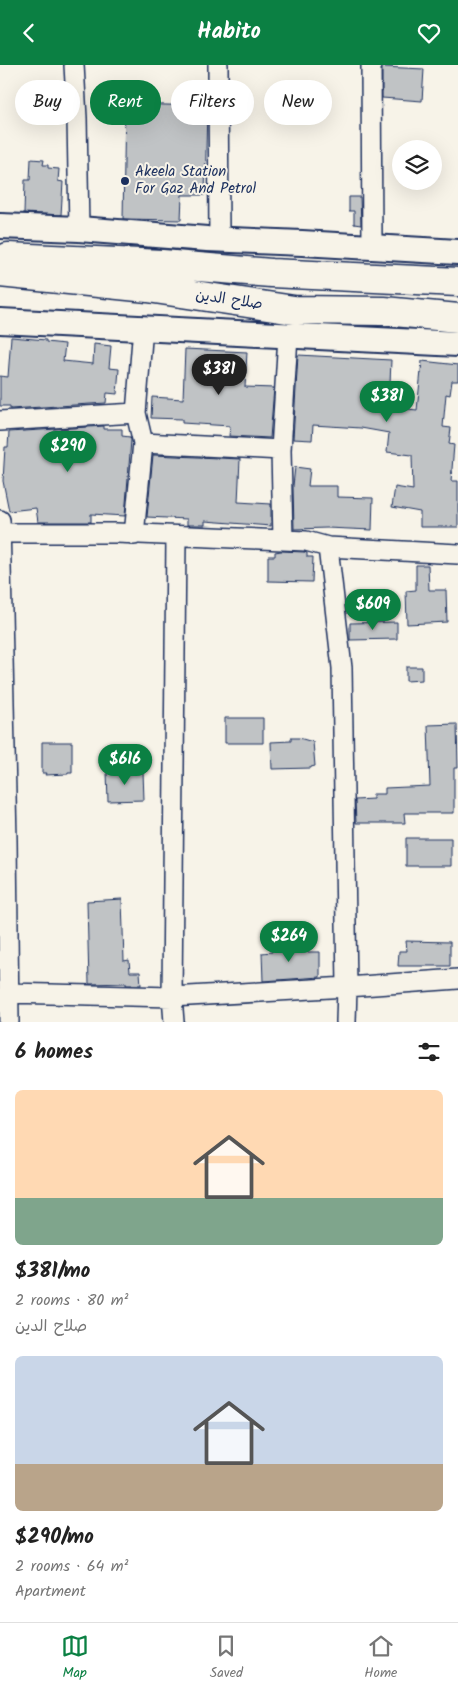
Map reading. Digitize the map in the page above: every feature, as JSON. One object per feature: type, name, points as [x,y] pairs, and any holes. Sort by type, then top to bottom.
[{"type":"highway","name":"صلاح الدين","points":[[0,256],[162,264],[271,273],[458,282]]},
{"type":"highway","name":"صلاح الدين","points":[[0,273],[148,288],[294,310],[384,311],[458,318]]},
{"type":"main road","points":[[0,226],[78,229],[219,240],[458,252]]},
{"type":"main road","points":[[0,321],[458,344]]},
{"type":"street","points":[[74,65],[77,118],[78,229]]},
{"type":"street","points":[[218,65],[219,240]]},
{"type":"street","points":[[371,65],[372,247]]},
{"type":"street","points":[[134,535],[143,443],[136,413],[143,327]]},
{"type":"street","points":[[283,540],[281,450],[288,336]]},
{"type":"street","points":[[0,421],[136,413]]},
{"type":"street","points":[[143,443],[281,450]]},
{"type":"street","points":[[0,520],[9,1022]]},
{"type":"street","points":[[0,533],[176,536],[306,541],[328,547],[458,554]]},
{"type":"street","points":[[174,1022],[172,997],[176,536]]},
{"type":"street","points":[[328,547],[342,668],[346,1022]]},
{"type":"street","points":[[8,993],[172,997],[458,979]]},
{"type":"building","points":[[382,67],[424,69],[422,101],[382,98]]},
{"type":"building","points":[[161,105],[171,105],[171,125],[207,125],[205,195],[182,195],[181,220],[123,219],[125,125],[161,125]]},
{"type":"building","points":[[31,159],[44,160],[43,165],[48,165],[48,168],[59,169],[58,181],[63,182],[61,215],[24,213],[25,180],[30,180]]},
{"type":"building","points":[[349,197],[360,197],[361,225],[354,224],[354,211],[349,211]]},
{"type":"building","points":[[11,337],[46,340],[46,342],[65,344],[63,361],[93,364],[94,344],[111,346],[109,368],[119,369],[117,394],[107,393],[106,403],[10,409],[10,406],[0,406],[0,376],[8,377]]},
{"type":"building","points":[[185,349],[247,352],[245,387],[274,388],[270,438],[229,436],[230,426],[182,423],[182,419],[151,418],[152,397],[183,399]]},
{"type":"building","points":[[298,355],[391,360],[389,407],[417,410],[422,361],[458,365],[458,381],[452,381],[450,395],[446,394],[443,427],[451,428],[449,444],[454,445],[451,481],[458,481],[458,527],[420,527],[420,512],[392,507],[395,487],[413,490],[412,455],[387,452],[389,433],[361,428],[313,425],[312,440],[293,439]]},
{"type":"building","points":[[104,426],[104,429],[122,429],[122,436],[130,437],[131,440],[125,516],[91,514],[91,522],[38,522],[36,508],[9,511],[3,481],[5,447],[8,447],[9,432]]},
{"type":"building","points":[[153,455],[240,459],[238,502],[271,504],[271,526],[205,521],[205,525],[187,525],[187,519],[147,517]]},
{"type":"building","points":[[295,467],[310,469],[308,486],[337,486],[337,497],[373,498],[372,530],[294,529],[293,486]]},
{"type":"building","points":[[275,552],[304,552],[307,553],[307,557],[313,557],[312,582],[268,581],[268,556],[275,556]]},
{"type":"building","points":[[416,565],[428,565],[429,590],[446,590],[447,622],[407,624],[406,591],[416,590]]},
{"type":"building","points":[[397,622],[397,639],[350,640],[350,623]]},
{"type":"building","points":[[406,667],[422,667],[422,680],[406,681]]},
{"type":"building","points":[[225,718],[263,718],[263,743],[225,743]]},
{"type":"building","points":[[457,724],[458,768],[454,768],[454,813],[404,813],[405,823],[356,823],[355,800],[373,799],[373,794],[385,794],[385,788],[430,786],[428,725]]},
{"type":"building","points":[[291,738],[313,742],[315,766],[311,768],[272,769],[271,742],[291,741]]},
{"type":"building","points":[[42,742],[72,742],[72,773],[45,775],[46,773],[42,773]]},
{"type":"building","points":[[107,772],[143,772],[144,800],[108,801]]},
{"type":"building","points":[[406,838],[451,838],[451,866],[406,866]]},
{"type":"building","points":[[122,899],[124,961],[129,960],[130,972],[140,972],[141,985],[126,985],[126,983],[89,984],[87,901]]},
{"type":"building","points":[[272,938],[288,938],[288,952],[320,952],[320,977],[263,981],[262,953],[272,952]]},
{"type":"building","points":[[406,941],[450,942],[450,966],[398,966],[399,951],[407,951]]},
{"type":"place","name":"Akeela Station For Gaz And Petrol","points":[[125,181]]}]
